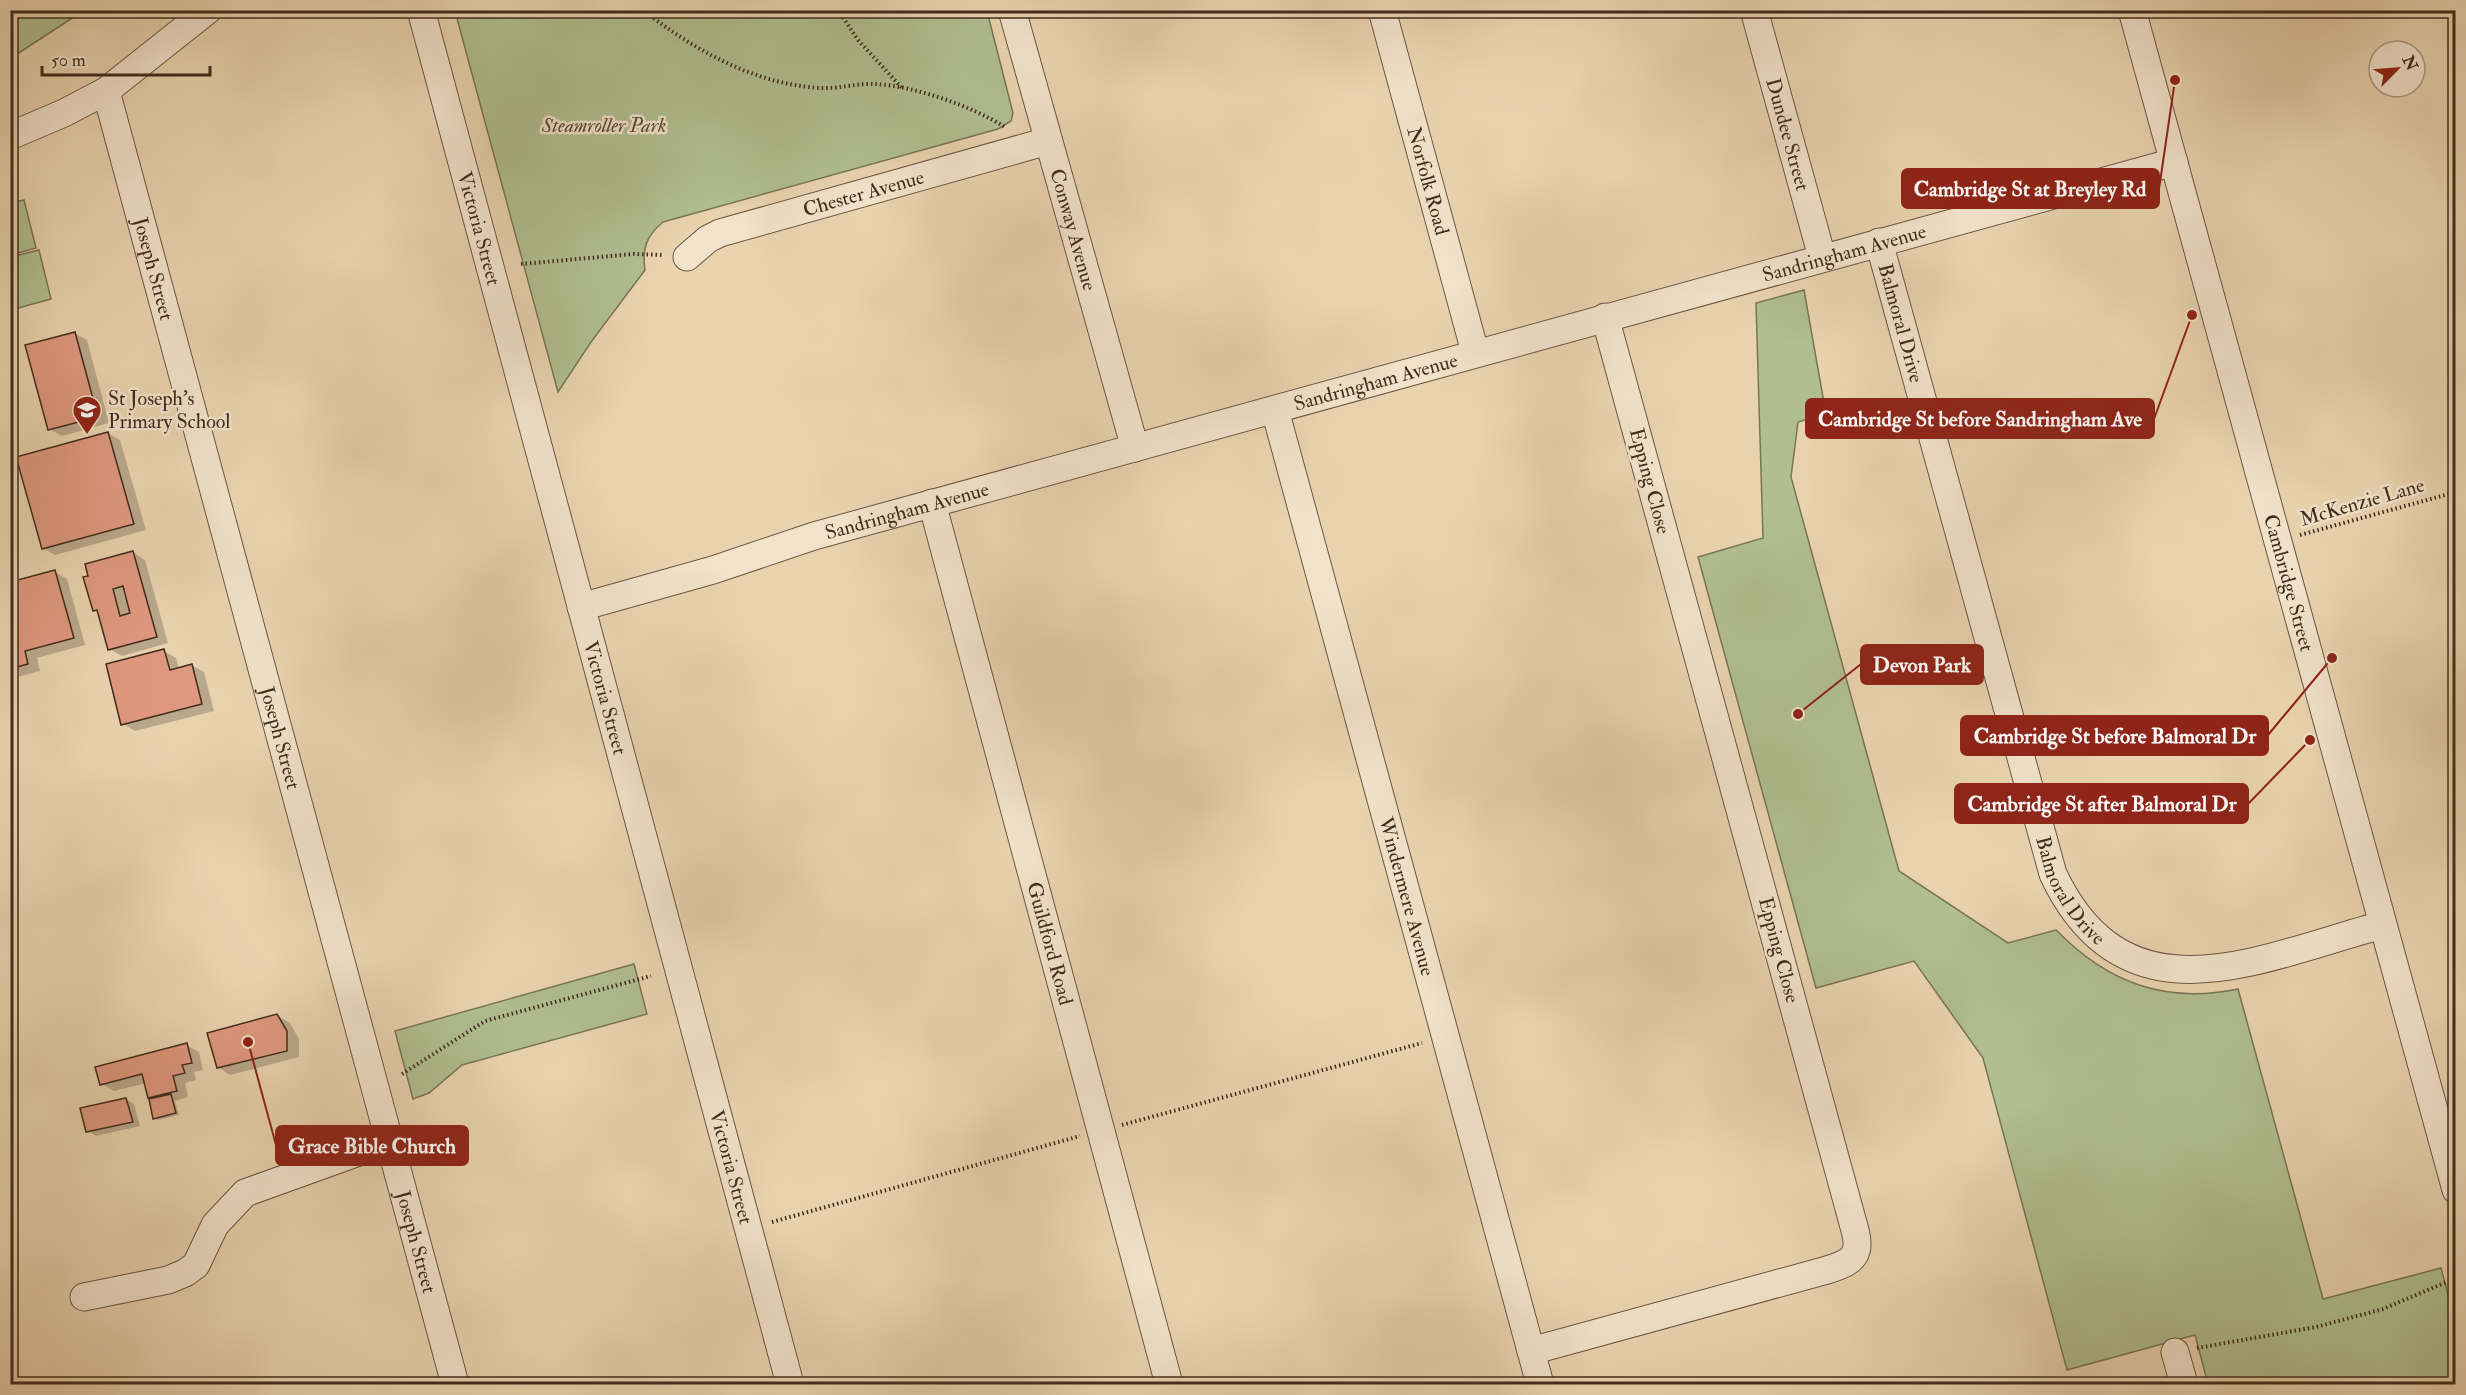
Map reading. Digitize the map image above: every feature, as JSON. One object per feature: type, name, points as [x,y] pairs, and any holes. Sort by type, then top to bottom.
[{"type":"street","points":[[10,136],[64,113],[106,91],[208,10]]},
{"type":"street","name":"Victoria Street","points":[[421,10],[790,1384]]},
{"type":"street","name":"Conway Avenue","points":[[1012,10],[1036,145],[1135,448]]},
{"type":"street","name":"Norfolk Road","points":[[1382,10],[1475,352]]},
{"type":"street","name":"Dundee Street","points":[[1754,10],[1822,257]]},
{"type":"street","name":"Cambridge Street","points":[[2132,10],[2382,925],[2445,1107],[2456,1190]]},
{"type":"street","name":"Joseph Street","points":[[106,91],[455,1384]]},
{"type":"street","name":"Chester Avenue","points":[[687,257],[708,239],[720,233],[1036,145]]},
{"type":"street","name":"Sandringham Avenue","points":[[581,608],[713,570],[814,536],[1275,410],[1475,352],[2174,162]]},
{"type":"street","name":"Balmoral Drive","points":[[1879,242],[2054,874],[2073,911],[2084,925],[2118,951],[2152,967],[2176,971],[2232,966],[2382,925]]},
{"type":"street","name":"Epping Close","points":[[1531,1351],[1827,1270],[1852,1259],[1858,1250],[1853,1223],[1605,317]]},
{"type":"street","name":"Windermere Avenue","points":[[1275,410],[1540,1384]]},
{"type":"street","name":"Guildford Road","points":[[932,503],[1168,1384]]},
{"type":"street","points":[[84,1298],[168,1280],[185,1273],[196,1265],[215,1225],[245,1193],[389,1142]]},
{"type":"street","points":[[2175,1352],[2184,1384]]},
{"type":"path","points":[[837,10],[858,40],[903,88]]},
{"type":"path","points":[[643,11],[716,60],[748,72],[820,88],[874,84],[903,88],[989,118],[1036,145]]},
{"type":"path","points":[[521,264],[634,254],[687,257]]},
{"type":"path","name":"McKenzie Lane","points":[[2276,542],[2456,492]]},
{"type":"path","points":[[402,1074],[485,1021],[651,976]]},
{"type":"path","points":[[1112,1127],[1446,1037]]},
{"type":"path","points":[[770,1223],[1089,1134]]},
{"type":"path","points":[[2175,1352],[2316,1327],[2383,1309],[2456,1278]]},
{"type":"green space","points":[[11,10],[83,10],[83,11],[11,58]]},
{"type":"green space","name":"Steamroller Park","points":[[455,11],[987,11],[1013,113],[1011,121],[998,129],[663,222],[646,243],[645,270],[591,342],[558,392]]},
{"type":"green space","points":[[24,200],[36,248],[11,255],[11,203]]},
{"type":"green space","points":[[39,250],[51,299],[11,310],[11,257]]},
{"type":"green space","points":[[1804,290],[1826,414],[1798,422],[1791,477],[1899,871],[2008,943],[2056,930],[2096,964],[2139,985],[2186,994],[2238,989],[2323,1299],[2441,1268],[2455,1321],[2455,1384],[2208,1384],[2195,1335],[2067,1370],[1983,1058],[1914,961],[1816,988],[1698,557],[1763,538],[1756,303]]},
{"type":"green space","points":[[634,964],[647,1014],[462,1065],[429,1093],[413,1099],[395,1031]]},
{"type":"building","points":[[75,332],[98,417],[48,430],[25,345]]},
{"type":"building","points":[[108,432],[134,524],[42,549],[16,457]]},
{"type":"building","points":[[133,551],[157,637],[108,650],[97,610],[93,611],[83,577],[88,576],[85,564]],"holes":[[[123,586],[130,613],[120,616],[113,589]]]},
{"type":"building","points":[[55,570],[74,638],[25,651],[28,664],[10,669],[10,582]]},
{"type":"building","points":[[164,649],[170,670],[192,664],[202,704],[121,725],[106,664]]},
{"type":"building","points":[[277,1014],[287,1031],[287,1051],[217,1068],[207,1033]]},
{"type":"building","points":[[187,1043],[192,1063],[182,1065],[185,1073],[173,1076],[177,1091],[148,1098],[142,1074],[100,1085],[95,1067]]},
{"type":"building","points":[[171,1094],[176,1113],[153,1119],[149,1099]]},
{"type":"building","points":[[126,1098],[133,1122],[86,1132],[80,1108]]},
{"type":"place","name":"Cambridge St at Breyley Rd","points":[[2175,80]]},
{"type":"place","name":"Cambridge St before Sandringham Ave","points":[[2192,315]]},
{"type":"place","name":"St Joseph's Primary School","points":[[87,436]]},
{"type":"place","name":"Cambridge St before Balmoral Dr","points":[[2332,658]]},
{"type":"place","name":"Devon Park","points":[[1798,714]]},
{"type":"place","name":"Cambridge St after Balmoral Dr","points":[[2310,740]]},
{"type":"place","name":"Grace Bible Church","points":[[248,1042]]}]
